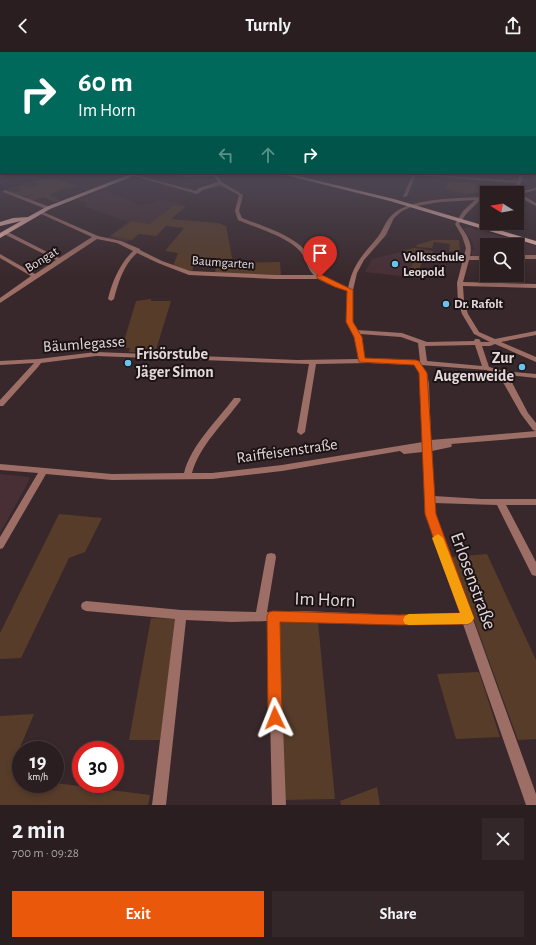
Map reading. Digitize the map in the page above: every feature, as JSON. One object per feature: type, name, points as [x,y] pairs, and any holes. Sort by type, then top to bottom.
[{"type":"main road","points":[[414,207],[460,222],[536,243]]},
{"type":"main road","points":[[3,235],[48,208]]},
{"type":"main road","points":[[0,224],[17,219],[28,219]]},
{"type":"street","points":[[238,207],[237,211],[240,219],[298,247],[320,277],[337,286],[350,290]]},
{"type":"street","points":[[362,361],[358,337],[349,322],[350,290],[354,273],[362,259],[383,235],[392,217],[400,210],[407,207]]},
{"type":"street","points":[[470,207],[465,212],[457,225],[468,243],[467,258],[460,284],[465,314],[476,334],[486,368]]},
{"type":"street","name":"Baumgarten","points":[[41,212],[96,237],[119,242],[189,273],[320,277]]},
{"type":"street","points":[[3,235],[61,261]]},
{"type":"street","name":"Bongat","points":[[0,301],[35,276],[61,261],[96,237]]},
{"type":"street","points":[[111,298],[114,285],[128,262],[138,250]]},
{"type":"street","points":[[0,256],[35,276]]},
{"type":"street","points":[[524,257],[536,257]]},
{"type":"street","points":[[467,258],[480,258]]},
{"type":"street","points":[[460,284],[536,286]]},
{"type":"street","points":[[355,332],[402,335],[421,343],[478,344],[490,344],[501,339],[536,333]]},
{"type":"street","points":[[476,334],[536,360]]},
{"type":"street","name":"Erlosenstraße","points":[[421,343],[420,363],[425,384],[429,499],[434,528],[468,618],[533,805]]},
{"type":"street","name":"Bäumlegasse","points":[[0,363],[38,361],[101,354],[313,362],[362,361],[420,363],[486,368],[504,373],[536,376]]},
{"type":"street","points":[[0,404],[36,366],[38,361]]},
{"type":"street","points":[[301,432],[313,362]]},
{"type":"street","points":[[504,373],[504,377],[525,414],[536,428]]},
{"type":"street","points":[[187,477],[188,470],[207,438],[237,400]]},
{"type":"street","name":"Raiffeisenstraße","points":[[0,467],[117,478],[187,477],[256,472],[390,451],[464,441],[536,434]]},
{"type":"street","points":[[0,545],[43,472]]},
{"type":"street","points":[[429,499],[536,502]]},
{"type":"street","points":[[500,502],[536,572]]},
{"type":"street","points":[[271,557],[267,616],[279,805]]},
{"type":"street","name":"Im Horn","points":[[86,606],[181,615],[399,620],[468,618]]},
{"type":"street","points":[[159,805],[181,615]]},
{"type":"shaded area","points":[[87,207],[174,207],[125,244],[105,239],[128,222]]},
{"type":"shaded area","points":[[172,207],[185,207],[171,219],[218,223],[226,226],[233,263],[280,262],[281,276],[215,273],[217,263],[195,261],[192,272],[173,266],[178,253],[165,251],[184,228],[166,226],[156,236],[139,234],[132,240],[111,236],[132,221],[149,224]]},
{"type":"shaded area","points":[[469,227],[508,238],[480,238],[480,257],[472,257],[472,251],[475,249],[472,241],[463,228]]},
{"type":"shaded area","points":[[433,240],[459,240],[460,252],[449,251],[450,244],[434,242],[432,248],[417,247],[416,245]]},
{"type":"shaded area","points":[[524,243],[536,246],[536,255],[524,256]]},
{"type":"shaded area","points":[[414,248],[433,251],[431,259],[423,258],[419,271],[425,272],[423,279],[408,277],[414,259],[410,258],[412,253],[402,251]]},
{"type":"shaded area","name":"Volksschule Leopold","points":[[404,251],[433,251],[431,259],[423,258],[419,271],[425,272],[423,279],[365,272],[372,259]]},
{"type":"shaded area","points":[[151,299],[151,301],[171,301],[155,353],[129,352],[130,348],[122,348],[136,301]]},
{"type":"shaded area","points":[[0,474],[29,477],[29,481],[0,533]]},
{"type":"shaded area","points":[[59,514],[102,518],[85,552],[69,558],[21,658],[0,659],[0,633]]},
{"type":"shaded area","points":[[487,554],[536,660],[536,739],[518,740],[451,557]]},
{"type":"shaded area","points":[[151,618],[176,619],[160,740],[129,740]]},
{"type":"shaded area","points":[[284,620],[318,622],[335,799],[282,800],[277,626]]},
{"type":"shaded area","points":[[479,672],[500,737],[456,739],[437,674]]},
{"type":"shaded area","points":[[34,714],[23,741],[12,741],[12,793],[64,793],[64,784],[72,785],[72,793],[124,793],[124,792],[150,795],[148,805],[0,805],[0,716]]},
{"type":"shaded area","points":[[377,787],[380,805],[341,805],[340,801]]},
{"type":"slow traffic","points":[[409,620],[468,618],[438,538]]},
{"type":"place","name":"Volksschule Leopold","points":[[395,264]]},
{"type":"place","name":"Dr. Rafolt","points":[[446,304]]},
{"type":"place","name":"Frisörstube Jäger Simon","points":[[128,363]]},
{"type":"place","name":"Zur Augenweide","points":[[522,367]]},
{"type":"route","points":[[275,718],[273,616],[399,620],[468,618],[430,514],[425,384],[423,373],[416,363],[362,361],[358,337],[349,322],[350,290],[337,286],[320,277]]}]
